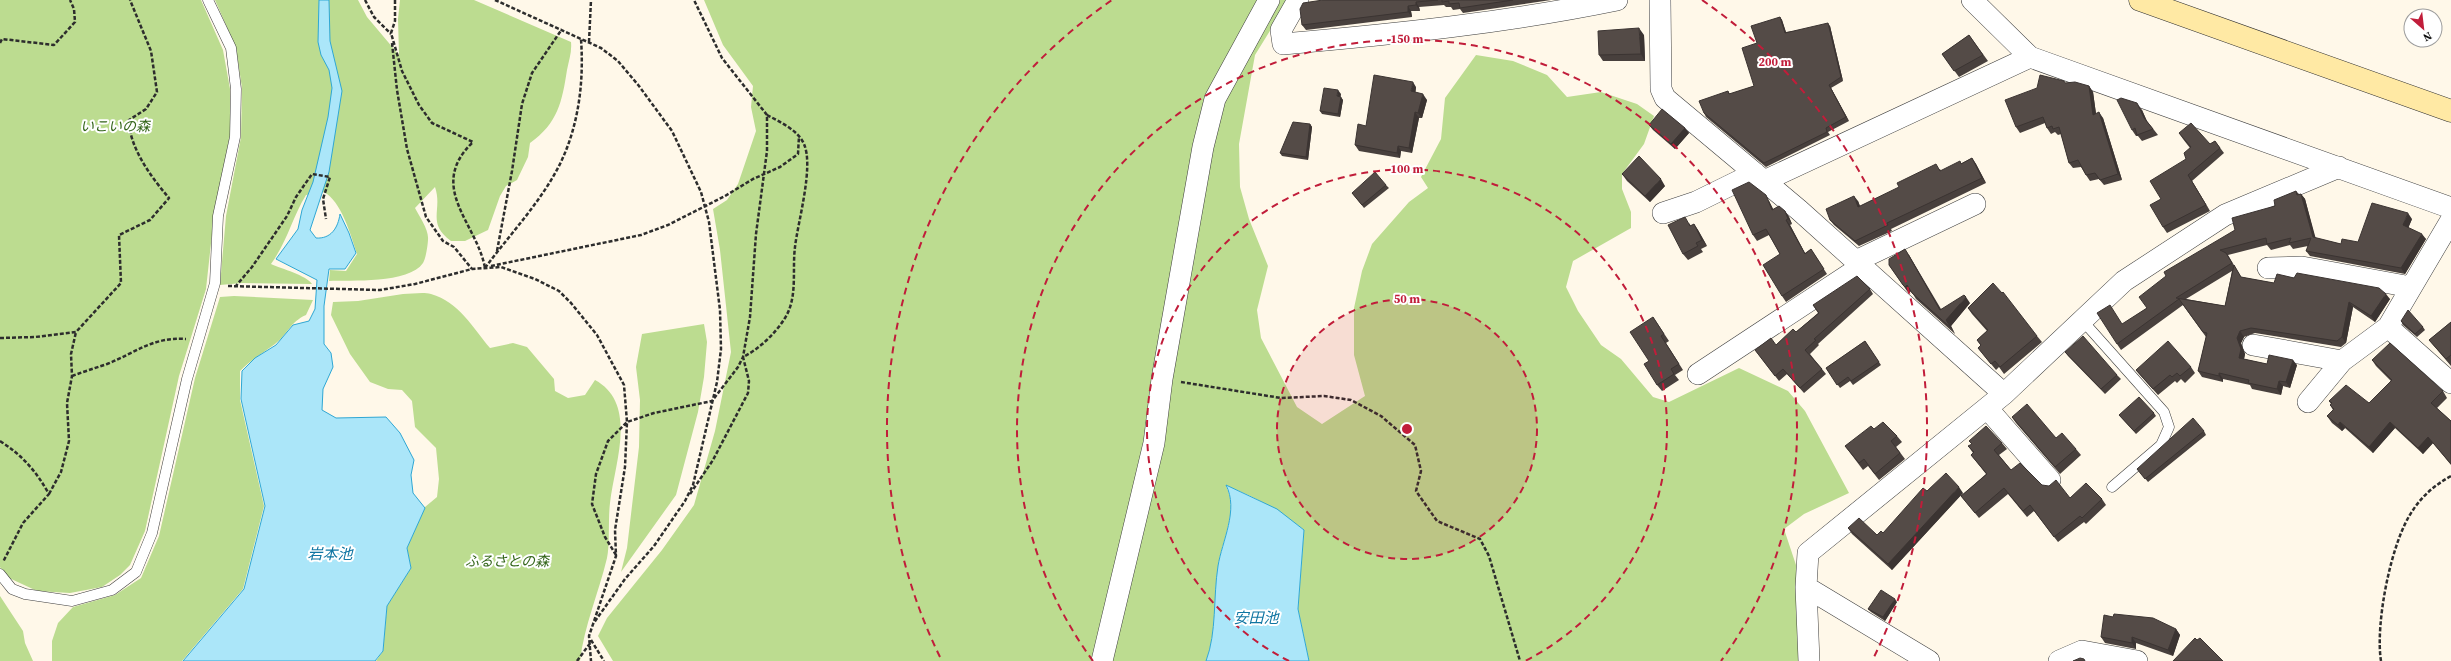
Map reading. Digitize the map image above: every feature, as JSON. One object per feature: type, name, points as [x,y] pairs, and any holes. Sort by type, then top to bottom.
[{"type":"street","points":[[1102,661],[1154,443],[1162,379],[1203,147],[1215,99],[1269,0]]},
{"type":"street","points":[[1298,0],[1281,30],[1284,44],[1400,34],[1538,16],[1617,0]]},
{"type":"street","points":[[1660,0],[1661,89],[1665,98],[1760,177],[2004,394]]},
{"type":"street","points":[[1972,0],[2030,57],[2451,208]]},
{"type":"street","points":[[2140,0],[2451,111]]},
{"type":"street","points":[[1663,213],[1760,177],[2030,57]]},
{"type":"street","points":[[1809,661],[1806,587],[1808,553],[2004,394],[2124,281],[2225,215],[2340,167]]},
{"type":"street","points":[[1698,374],[1859,264],[1975,204]]},
{"type":"street","points":[[2308,402],[2342,361],[2388,327],[2451,220]]},
{"type":"street","points":[[2268,268],[2302,267],[2411,287]]},
{"type":"street","points":[[2388,327],[2451,383]]},
{"type":"street","points":[[2253,345],[2342,361]]},
{"type":"street","points":[[1987,408],[2050,480]]},
{"type":"street","points":[[1806,587],[1929,661]]},
{"type":"street","points":[[2059,661],[2082,650],[2137,661]]},
{"type":"lane","points":[[0,574],[12,588],[25,594],[72,601],[112,590],[136,572],[152,533],[187,379],[215,283],[218,216],[235,137],[236,89],[231,48],[208,0]]},
{"type":"lane","points":[[2082,320],[2164,412],[2169,427],[2161,445],[2112,487]]},
{"type":"path","points":[[0,43],[2,39],[54,45],[75,22],[70,0]]},
{"type":"path","points":[[0,568],[23,523],[49,494],[66,459],[69,441],[67,403],[72,376],[71,354],[76,332],[121,283],[119,235],[150,220],[169,198],[139,155],[129,131],[129,120],[146,109],[157,92],[151,51],[130,0]]},
{"type":"path","points":[[365,0],[374,17],[391,34],[402,71],[419,105],[432,123],[473,142],[462,152],[453,181],[458,207],[482,251],[485,268]]},
{"type":"path","points":[[396,0],[395,21],[391,34],[397,90],[407,149],[426,217],[442,241],[454,247],[472,269]]},
{"type":"path","points":[[495,0],[562,29],[601,48],[618,62],[663,118],[682,149],[706,205],[720,310],[722,349],[693,485],[686,501]]},
{"type":"path","points":[[589,42],[591,0]]},
{"type":"path","points":[[694,0],[722,58],[766,115],[784,124],[799,136],[806,151],[807,170],[795,247],[794,284],[791,301],[785,318],[767,340],[752,353],[743,357]]},
{"type":"path","points":[[497,251],[512,171],[522,104],[532,73],[562,29]]},
{"type":"path","points":[[485,268],[541,195],[560,164],[581,98],[581,39]]},
{"type":"path","points":[[616,556],[605,537],[592,504],[596,474],[608,441],[627,422],[661,411],[712,401],[738,367],[743,357],[750,317],[763,174],[767,151],[766,115]]},
{"type":"path","points":[[485,268],[515,259],[641,235],[668,225],[763,174],[780,167],[798,154],[799,136]]},
{"type":"path","points":[[235,287],[252,267],[287,216],[296,197],[312,174],[330,177],[323,199],[326,219]]},
{"type":"path","points":[[215,283],[235,287],[380,290],[415,284],[472,269],[501,267],[535,279],[559,291],[580,313],[597,335],[624,385],[627,422],[625,468],[615,530],[616,556],[589,636],[591,642],[591,661]]},
{"type":"path","points":[[0,338],[35,337],[76,332]]},
{"type":"path","points":[[72,376],[108,363],[141,347],[168,338],[198,340]]},
{"type":"path","points":[[593,624],[625,579],[654,546],[713,460],[748,393],[749,381],[743,357]]},
{"type":"path","points":[[1162,379],[1281,398],[1324,396],[1351,400],[1381,416],[1398,429],[1415,445],[1421,471],[1416,491],[1426,508],[1438,521],[1480,539],[1489,556],[1520,661]]},
{"type":"path","points":[[0,441],[18,452],[27,461],[40,477],[49,494]]},
{"type":"path","points":[[2381,661],[2380,621],[2387,582],[2399,542],[2412,511],[2431,488],[2451,476]]},
{"type":"path","points":[[589,636],[604,661]]},
{"type":"path","points":[[577,661],[591,642]]},
{"type":"green space","name":"いこいの森","points":[[0,0],[201,0],[223,50],[230,89],[230,135],[214,216],[206,289],[179,376],[145,531],[130,565],[120,575],[102,587],[70,593],[37,591],[7,577],[0,567]]},
{"type":"green space","points":[[215,0],[358,0],[367,17],[399,55],[398,19],[400,0],[474,0],[571,42],[570,56],[563,92],[553,120],[547,128],[530,143],[528,157],[517,180],[506,186],[500,196],[488,230],[465,241],[451,241],[443,234],[437,222],[437,195],[435,187],[415,208],[428,235],[427,251],[424,261],[416,270],[405,275],[379,280],[329,281],[330,270],[346,271],[357,254],[345,219],[330,196],[324,192],[306,195],[282,246],[271,264],[299,275],[312,284],[242,283],[220,285],[226,216],[241,137],[242,88],[236,48]]},
{"type":"green space","points":[[704,0],[1263,0],[1185,208],[1134,499],[1096,661],[613,661],[598,636],[607,618],[662,550],[694,505],[715,431],[731,352],[720,250],[713,209],[727,200],[738,184],[756,131],[751,107],[753,86],[723,45]]},
{"type":"green space","points":[[1278,0],[1289,0],[1255,55],[1239,144],[1240,187],[1249,219],[1268,266],[1257,310],[1261,338],[1297,407],[1322,424],[1365,396],[1354,355],[1354,308],[1362,271],[1372,244],[1409,202],[1428,188],[1421,177],[1441,139],[1445,98],[1476,55],[1513,61],[1547,75],[1567,97],[1601,92],[1637,104],[1654,116],[1644,144],[1622,174],[1622,189],[1631,212],[1631,228],[1573,261],[1566,287],[1578,311],[1601,345],[1621,359],[1653,397],[1669,402],[1739,368],[1788,391],[1805,411],[1849,493],[1804,514],[1784,529],[1814,619],[1820,661],[1309,661],[1298,609],[1304,530],[1267,505],[1247,494],[1226,486],[1230,496],[1230,516],[1216,578],[1212,638],[1206,661],[1109,661],[1224,95]]},
{"type":"green space","name":"ふるさとの森","points":[[403,294],[431,294],[450,303],[465,316],[490,348],[513,343],[527,347],[554,379],[555,391],[568,398],[585,395],[595,380],[608,391],[616,404],[620,419],[620,436],[619,454],[610,503],[608,553],[588,622],[580,661],[376,661],[383,651],[387,606],[411,568],[407,548],[425,507],[437,497],[439,479],[436,448],[415,427],[412,401],[402,390],[388,389],[370,382],[350,354],[331,315],[333,302],[358,301]]},
{"type":"green space","points":[[234,296],[313,300],[306,315],[296,321],[275,344],[240,371],[240,400],[264,506],[243,589],[182,661],[52,661],[52,641],[58,623],[73,607],[115,595],[141,578],[159,536],[195,378],[220,297]]},
{"type":"green space","points":[[704,324],[707,342],[704,377],[698,412],[676,495],[621,572],[627,548],[639,447],[640,400],[636,367],[642,334]]},
{"type":"green space","points":[[0,596],[23,631],[25,643],[33,661],[0,661]]},
{"type":"water","name":"岩本池","points":[[319,0],[329,0],[330,41],[342,91],[329,172],[310,230],[316,238],[330,235],[338,224],[340,214],[356,253],[345,269],[329,269],[324,306],[324,344],[331,353],[333,367],[323,389],[322,410],[336,418],[386,417],[400,433],[414,460],[411,475],[413,493],[425,508],[407,548],[411,568],[387,606],[383,651],[375,661],[183,661],[244,589],[265,506],[241,399],[242,371],[255,358],[276,345],[293,325],[309,321],[315,309],[317,280],[276,259],[298,229],[302,210],[313,182],[328,117],[332,88],[329,70],[321,55],[318,42]]},
{"type":"water","name":"安田池","points":[[1226,485],[1277,509],[1304,530],[1298,609],[1309,661],[1206,661],[1212,638],[1216,578],[1230,515],[1230,495]]},
{"type":"building","points":[[1323,0],[1438,0],[1416,2],[1416,5],[1408,6],[1408,12],[1302,25],[1300,9],[1303,3]]},
{"type":"building","points":[[1442,0],[1513,0],[1460,8],[1459,3],[1449,4],[1449,1],[1442,2]]},
{"type":"building","points":[[1780,17],[1785,33],[1828,23],[1841,77],[1829,85],[1846,117],[1826,128],[1827,132],[1764,163],[1704,113],[1699,101],[1728,91],[1729,94],[1754,86],[1742,48],[1757,43],[1751,26]]},
{"type":"building","points":[[1639,28],[1641,54],[1599,55],[1598,31]]},
{"type":"building","points":[[1969,35],[1983,55],[1954,71],[1942,54]]},
{"type":"building","points":[[1374,75],[1413,82],[1411,91],[1423,94],[1418,113],[1415,112],[1409,148],[1398,146],[1397,153],[1355,145],[1358,124],[1366,126]]},
{"type":"building","points":[[2040,75],[2064,81],[2065,83],[2075,82],[2089,86],[2093,115],[2099,112],[2118,174],[2100,180],[2095,173],[2086,175],[2078,160],[2069,163],[2059,127],[2053,129],[2052,126],[2047,128],[2043,117],[2016,127],[2005,100],[2037,88]]},
{"type":"building","points":[[1324,88],[1338,90],[1337,96],[1341,97],[1338,114],[1320,111]]},
{"type":"building","points":[[2121,98],[2137,103],[2144,118],[2153,129],[2137,135],[2135,128],[2132,130],[2117,100]]},
{"type":"building","points":[[1662,109],[1685,128],[1671,144],[1649,125]]},
{"type":"building","points":[[1293,122],[1310,124],[1306,157],[1280,153]]},
{"type":"building","points":[[2191,123],[2210,144],[2215,141],[2220,148],[2188,175],[2206,205],[2163,227],[2150,205],[2161,199],[2150,181],[2186,159],[2184,153],[2191,147],[2179,133]]},
{"type":"building","points":[[1639,156],[1661,179],[1645,196],[1622,174]]},
{"type":"building","points":[[1972,158],[1982,178],[1887,223],[1888,225],[1855,241],[1830,220],[1826,209],[1854,196],[1858,207],[1899,187],[1897,183],[1936,164],[1940,171],[1960,161],[1961,164]]},
{"type":"building","points":[[1375,172],[1386,185],[1362,205],[1352,193]]},
{"type":"building","points":[[1749,182],[1766,195],[1772,210],[1779,206],[1785,211],[1788,219],[1786,220],[1805,254],[1811,249],[1824,269],[1782,296],[1763,265],[1780,254],[1766,229],[1753,235],[1732,190]]},
{"type":"building","points":[[2296,191],[2297,195],[2301,194],[2313,237],[2341,244],[2342,239],[2358,242],[2372,203],[2408,213],[2403,225],[2422,234],[2401,268],[2306,251],[2311,238],[2289,243],[2291,238],[2267,244],[2266,238],[2220,250],[2226,253],[2232,263],[2176,298],[2225,306],[2234,265],[2241,277],[2274,283],[2277,274],[2294,278],[2297,273],[2379,288],[2386,294],[2371,316],[2349,302],[2342,337],[2337,341],[2251,328],[2240,331],[2237,338],[2241,349],[2239,358],[2267,364],[2269,355],[2293,360],[2286,382],[2279,381],[2277,389],[2248,383],[2249,380],[2219,373],[2219,376],[2198,371],[2207,333],[2203,332],[2179,299],[2117,344],[2097,313],[2110,305],[2122,324],[2147,308],[2139,297],[2166,276],[2164,272],[2235,230],[2232,218],[2275,206],[2274,200]]},
{"type":"building","points":[[1685,217],[1690,226],[1694,224],[1702,240],[1696,243],[1698,246],[1683,254],[1668,225]]},
{"type":"building","points":[[1905,249],[1940,310],[1964,295],[1966,297],[1946,320],[1951,328],[1912,293],[1907,285],[1905,287],[1903,285],[1889,265],[1889,259]]},
{"type":"building","points":[[1857,276],[1870,289],[1814,339],[1816,340],[1805,350],[1822,369],[1800,388],[1783,369],[1775,376],[1755,350],[1771,338],[1776,345],[1793,329],[1796,332],[1819,313],[1813,305]]},
{"type":"building","points":[[1993,283],[2002,293],[2003,292],[2037,336],[2000,367],[1995,361],[1991,364],[1978,348],[1981,345],[1977,340],[1988,330],[1968,308]]},
{"type":"building","points":[[2408,310],[2423,327],[2415,334],[2401,321]]},
{"type":"building","points":[[1653,317],[1664,334],[1661,336],[1679,364],[1671,369],[1674,374],[1657,385],[1644,364],[1649,361],[1630,332]]},
{"type":"building","points":[[2451,322],[2451,355],[2446,359],[2429,340]]},
{"type":"building","points":[[2083,336],[2117,375],[2101,389],[2065,352]]},
{"type":"building","points":[[1865,341],[1879,362],[1851,381],[1848,377],[1837,385],[1826,368]]},
{"type":"building","points":[[2168,341],[2191,367],[2180,376],[2177,373],[2172,377],[2170,375],[2153,389],[2136,370]]},
{"type":"building","points":[[2390,343],[2443,391],[2431,403],[2451,421],[2451,464],[2428,437],[2418,448],[2390,422],[2369,447],[2340,422],[2338,425],[2327,416],[2334,409],[2330,405],[2332,403],[2329,401],[2346,385],[2369,403],[2392,380],[2372,360]]},
{"type":"building","points":[[2139,397],[2154,413],[2134,431],[2119,415]]},
{"type":"building","points":[[2027,404],[2056,438],[2062,433],[2076,449],[2055,467],[2012,417]]},
{"type":"building","points":[[2193,418],[2204,431],[2145,479],[2137,469]]},
{"type":"building","points":[[1883,422],[1897,436],[1891,441],[1900,453],[1875,474],[1864,459],[1859,463],[1845,446],[1871,426],[1874,429]]},
{"type":"building","points":[[1986,426],[2002,443],[1994,450],[2011,470],[2020,463],[2042,485],[2049,486],[2056,480],[2070,498],[2086,483],[2102,499],[2082,518],[2080,516],[2054,537],[2030,505],[2023,511],[2004,488],[1975,513],[1961,496],[1987,474],[1971,455],[1974,452],[1968,446],[1972,444],[1969,441]]},
{"type":"building","points":[[1946,473],[1959,487],[1888,564],[1848,528],[1859,518],[1877,535],[1881,531],[1883,533],[1923,488],[1927,491]]},
{"type":"building","points":[[1881,590],[1895,599],[1883,617],[1868,609]]},
{"type":"building","points":[[2114,614],[2153,618],[2176,629],[2168,650],[2132,637],[2132,643],[2101,637],[2104,615],[2113,617]]},
{"type":"building","points":[[2195,638],[2197,640],[2200,638],[2223,661],[2173,661]]},
{"type":"building","points":[[2080,658],[2084,659],[2085,661],[2073,661]]}]
